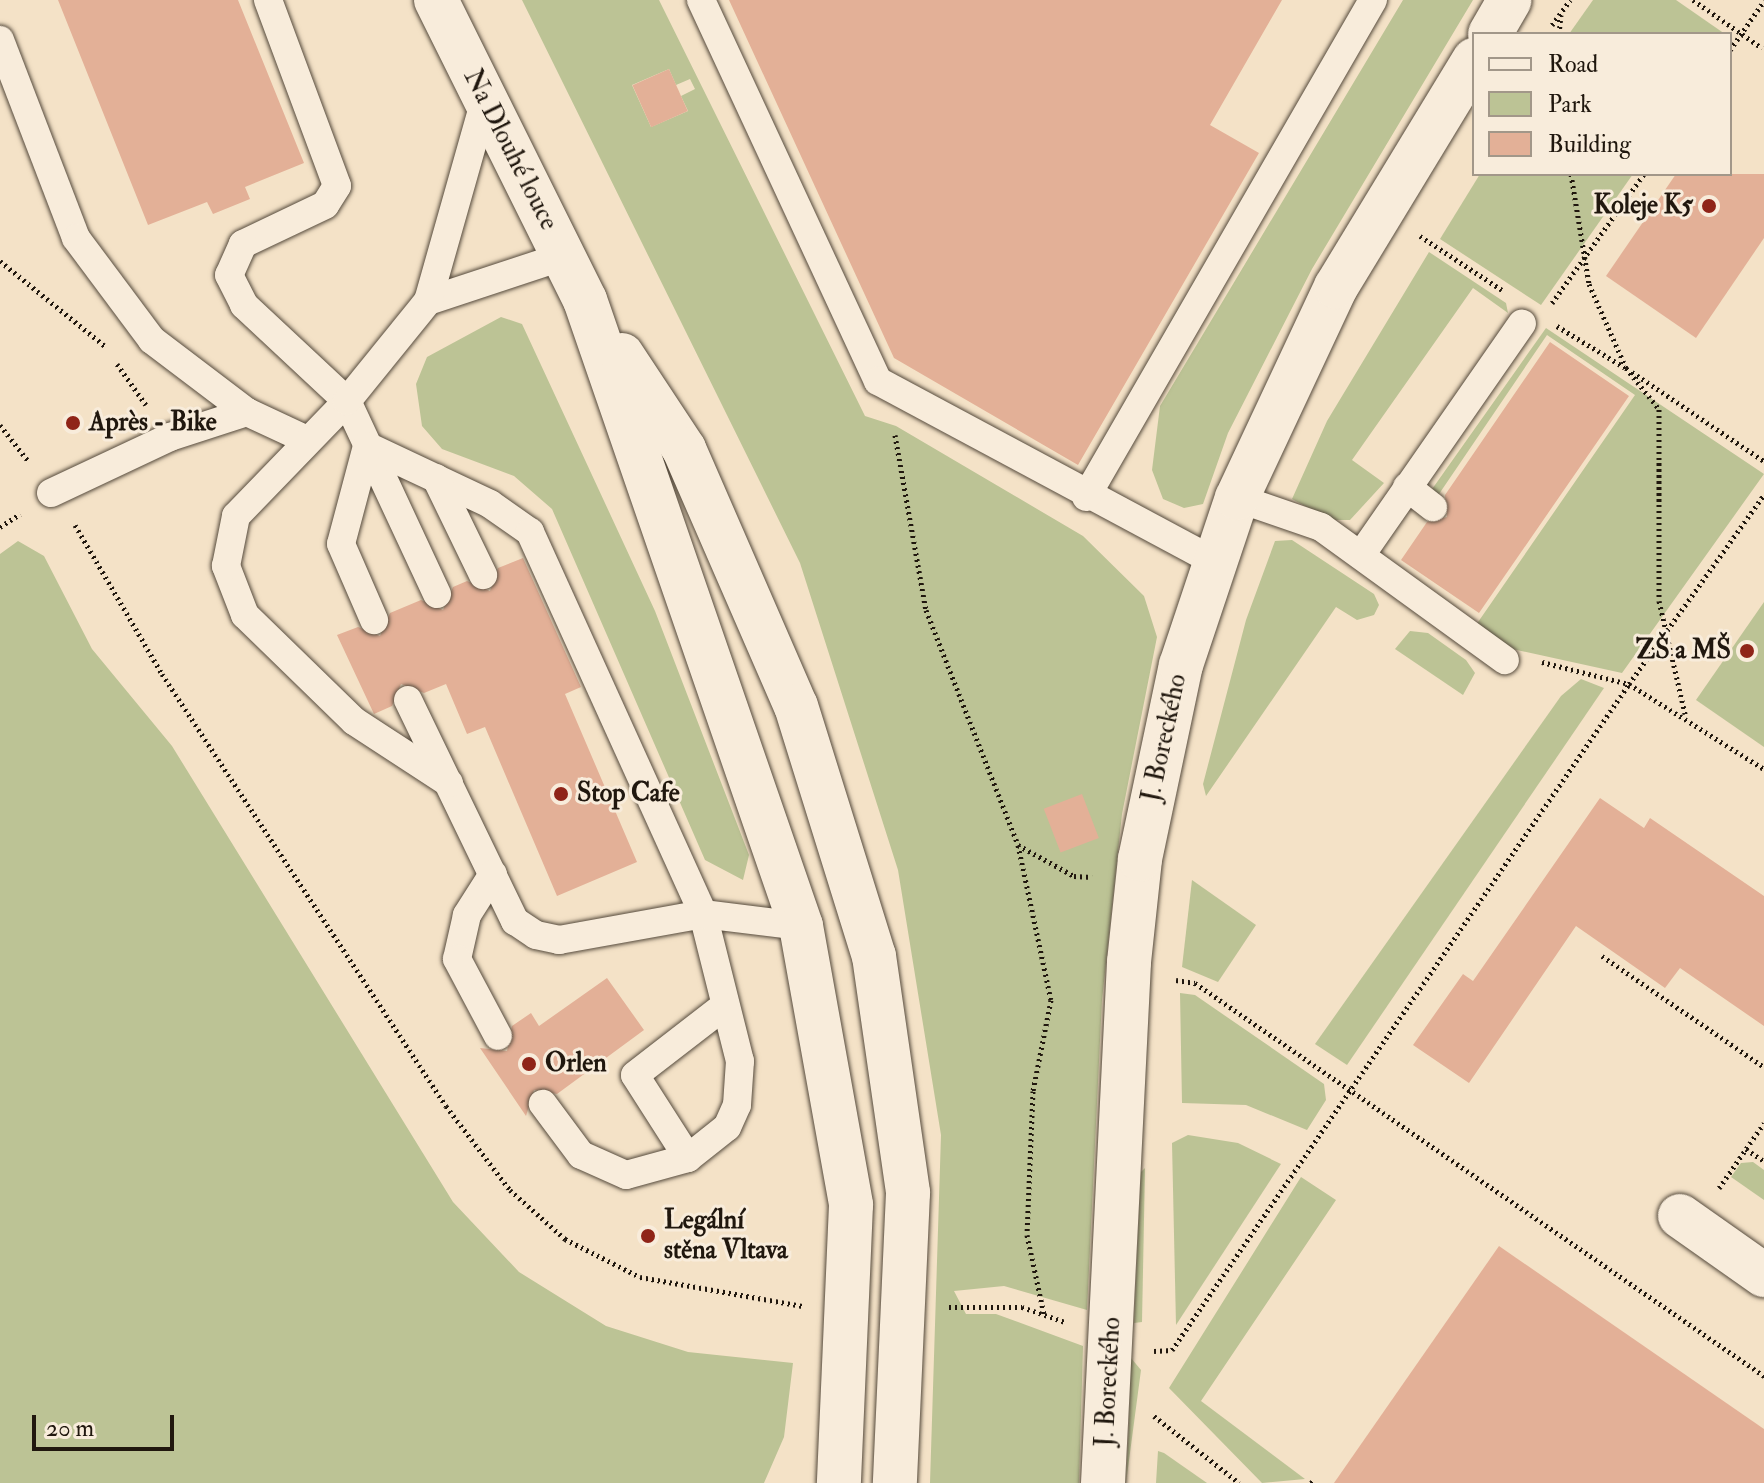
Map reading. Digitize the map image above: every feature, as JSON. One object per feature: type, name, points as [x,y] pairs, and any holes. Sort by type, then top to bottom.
[{"type":"main road","name":"Na Dlouhé louce","points":[[436,0],[484,103],[585,300]]},
{"type":"main road","points":[[1491,32],[1510,0]]},
{"type":"main road","name":"J. Boreckého","points":[[1103,1483],[1137,879],[1181,665],[1213,561],[1237,498],[1336,287],[1472,63]]},
{"type":"main road","points":[[585,300],[801,926],[851,1205],[839,1483]]},
{"type":"main road","points":[[585,300],[684,449],[796,706],[874,956],[908,1193],[895,1483]]},
{"type":"main road","points":[[1687,1221],[1764,1275]]},
{"type":"lane","points":[[268,0],[337,186],[325,205],[243,244],[229,275],[244,305],[347,401],[437,594]]},
{"type":"lane","points":[[701,0],[878,381],[1086,497],[1213,561]]},
{"type":"lane","points":[[1086,497],[1373,0]]},
{"type":"lane","points":[[0,40],[76,238],[152,340],[247,412],[307,440]]},
{"type":"lane","points":[[449,783],[354,721],[236,598],[226,566],[236,516],[347,401],[428,301],[484,103]]},
{"type":"lane","points":[[428,301],[564,256]]},
{"type":"lane","points":[[1361,555],[1522,323]]},
{"type":"lane","points":[[51,493],[170,437],[247,412]]},
{"type":"lane","points":[[367,446],[436,478],[530,532],[565,629],[703,914],[723,1007],[740,1061],[737,1105],[727,1127],[688,1158],[650,1173],[600,1167],[543,1104]]},
{"type":"lane","points":[[367,446],[341,544],[374,620]]},
{"type":"lane","points":[[436,478],[483,575]]},
{"type":"lane","points":[[1407,487],[1433,507]]},
{"type":"lane","points":[[1237,498],[1321,527],[1505,660]]},
{"type":"lane","points":[[408,700],[515,921],[559,940],[703,914],[801,926]]},
{"type":"lane","points":[[493,874],[467,915],[457,959],[498,1036]]},
{"type":"lane","points":[[688,1158],[635,1075],[723,1007]]},
{"type":"path","points":[[1548,32],[1570,0]]},
{"type":"path","points":[[1693,0],[1762,48]]},
{"type":"path","points":[[1732,47],[1764,1]]},
{"type":"path","points":[[1559,32],[1562,10]]},
{"type":"path","points":[[1571,176],[1584,261],[1626,368],[1659,409],[1659,601],[1686,715]]},
{"type":"path","points":[[1643,176],[1542,316],[1764,461]]},
{"type":"path","points":[[1410,247],[1426,221]]},
{"type":"path","points":[[1417,234],[1507,293]]},
{"type":"path","points":[[0,261],[104,345],[170,437]]},
{"type":"path","points":[[0,425],[51,493],[446,1106],[510,1190],[565,1239],[640,1277],[770,1305],[815,1306]]},
{"type":"path","points":[[894,431],[926,610],[1018,845],[1051,1000],[1033,1091],[1027,1235],[1044,1314]]},
{"type":"path","points":[[1158,1354],[1172,1350],[1348,1088],[1667,628],[1764,495]]},
{"type":"path","points":[[1505,660],[1629,684],[1686,715],[1764,769]]},
{"type":"path","points":[[1018,845],[1074,876],[1137,879]]},
{"type":"path","points":[[1602,956],[1764,1067]]},
{"type":"path","points":[[1169,994],[1170,965]]},
{"type":"path","points":[[1169,979],[1195,983],[1764,1376]]},
{"type":"path","points":[[1687,1221],[1764,1123]]},
{"type":"path","points":[[1746,1149],[1764,1161]]},
{"type":"path","points":[[936,1307],[1044,1314],[1074,1325]]},
{"type":"path","points":[[1157,1366],[1158,1338]]},
{"type":"path","points":[[1155,1405],[1154,1418],[1239,1483]]},
{"type":"green space","points":[[522,0],[659,0],[865,416],[896,426],[1083,536],[1144,596],[1157,637],[1122,814],[1102,1000],[1087,1310],[1004,1286],[954,1291],[966,1314],[996,1314],[1083,1346],[1079,1483],[930,1483],[941,1135],[898,870],[800,563]],"holes":[[[669,69],[676,85],[690,79],[695,89],[681,96],[688,111],[651,127],[632,85]]]},
{"type":"green space","points":[[1403,0],[1473,0],[1312,269],[1228,433],[1203,504],[1184,508],[1163,499],[1152,470],[1160,406]]},
{"type":"green space","points":[[1593,0],[1676,0],[1722,32],[1570,32]]},
{"type":"green space","points":[[1479,176],[1632,176],[1541,305],[1440,239]]},
{"type":"green space","points":[[1429,252],[1506,303],[1508,313],[1473,288],[1352,460],[1384,483],[1350,520],[1331,520],[1292,499],[1327,421]]},
{"type":"green space","points":[[501,317],[522,324],[655,611],[749,855],[743,880],[705,860],[552,509],[514,476],[442,449],[422,426],[416,384],[427,357]]},
{"type":"green space","points":[[1546,328],[1764,474],[1622,673],[1512,649],[1476,625],[1635,395],[1547,335],[1437,497],[1430,492]]},
{"type":"green space","points":[[1292,540],[1374,594],[1379,605],[1374,615],[1357,620],[1336,607],[1206,796],[1203,784],[1246,620],[1275,541]]},
{"type":"green space","points":[[18,541],[44,556],[92,649],[172,746],[453,1202],[519,1272],[606,1326],[688,1352],[793,1363],[784,1437],[764,1483],[0,1483],[0,554]]},
{"type":"green space","name":"ZŠ a MŠ","points":[[1764,602],[1764,747],[1696,700]]},
{"type":"green space","points":[[1410,631],[1428,633],[1466,660],[1475,673],[1463,695],[1395,649]]},
{"type":"green space","points":[[1581,679],[1604,688],[1347,1065],[1315,1044],[1561,696]]},
{"type":"green space","points":[[1192,880],[1256,925],[1218,982],[1182,967]]},
{"type":"green space","points":[[1180,993],[1195,995],[1324,1084],[1326,1100],[1307,1130],[1246,1105],[1182,1103]]},
{"type":"green space","points":[[1188,1135],[1238,1143],[1281,1164],[1176,1325],[1172,1143]]},
{"type":"green space","points":[[1753,1162],[1764,1170],[1764,1200],[1731,1177],[1741,1163]]},
{"type":"green space","points":[[1145,1168],[1142,1322],[1134,1323],[1141,1172]]},
{"type":"green space","points":[[1301,1177],[1336,1200],[1201,1401],[1305,1479],[1262,1483],[1169,1388]]},
{"type":"green space","points":[[1131,1358],[1141,1370],[1126,1483],[1129,1424]]},
{"type":"green space","points":[[1158,1451],[1164,1453],[1207,1483],[1156,1483]]},
{"type":"building","points":[[58,0],[238,0],[304,163],[245,187],[250,199],[213,214],[207,202],[148,225]]},
{"type":"building","points":[[729,0],[1282,0],[1210,125],[1259,153],[1078,465],[894,358]]},
{"type":"building","points":[[669,69],[688,111],[651,127],[632,85]]},
{"type":"building","name":"Koleje K5","points":[[1764,174],[1764,238],[1696,338],[1606,276],[1675,176]]},
{"type":"building","points":[[1550,342],[1629,396],[1479,613],[1401,560],[1427,522],[1447,517],[1445,495]]},
{"type":"building","points":[[523,558],[581,687],[565,694],[637,862],[557,896],[485,727],[467,734],[446,684],[424,693],[401,684],[392,706],[374,714],[337,635],[358,627],[380,636],[390,613],[421,600],[443,610],[453,587],[467,581],[490,591],[498,568]]},
{"type":"building","points":[[1082,794],[1099,838],[1061,853],[1044,809]]},
{"type":"building","points":[[1600,798],[1644,828],[1650,818],[1764,896],[1764,1026],[1680,968],[1665,988],[1576,926],[1469,1083],[1413,1045],[1463,974],[1473,981]]},
{"type":"building","points":[[607,978],[644,1030],[557,1094],[534,1090],[526,1116],[480,1048],[507,1051],[512,1026],[531,1013],[539,1026]]},
{"type":"building","points":[[1499,1246],[1764,1429],[1764,1483],[1334,1483]]},
{"type":"place","name":"Koleje K5","points":[[1709,206]]},
{"type":"place","name":"Après - Bike","points":[[73,423]]},
{"type":"place","name":"ZŠ a MŠ","points":[[1747,651]]},
{"type":"place","name":"Stop Cafe","points":[[561,794]]},
{"type":"place","name":"Orlen","points":[[529,1064]]},
{"type":"place","name":"Legální stěna Vltava","points":[[648,1236]]}]
